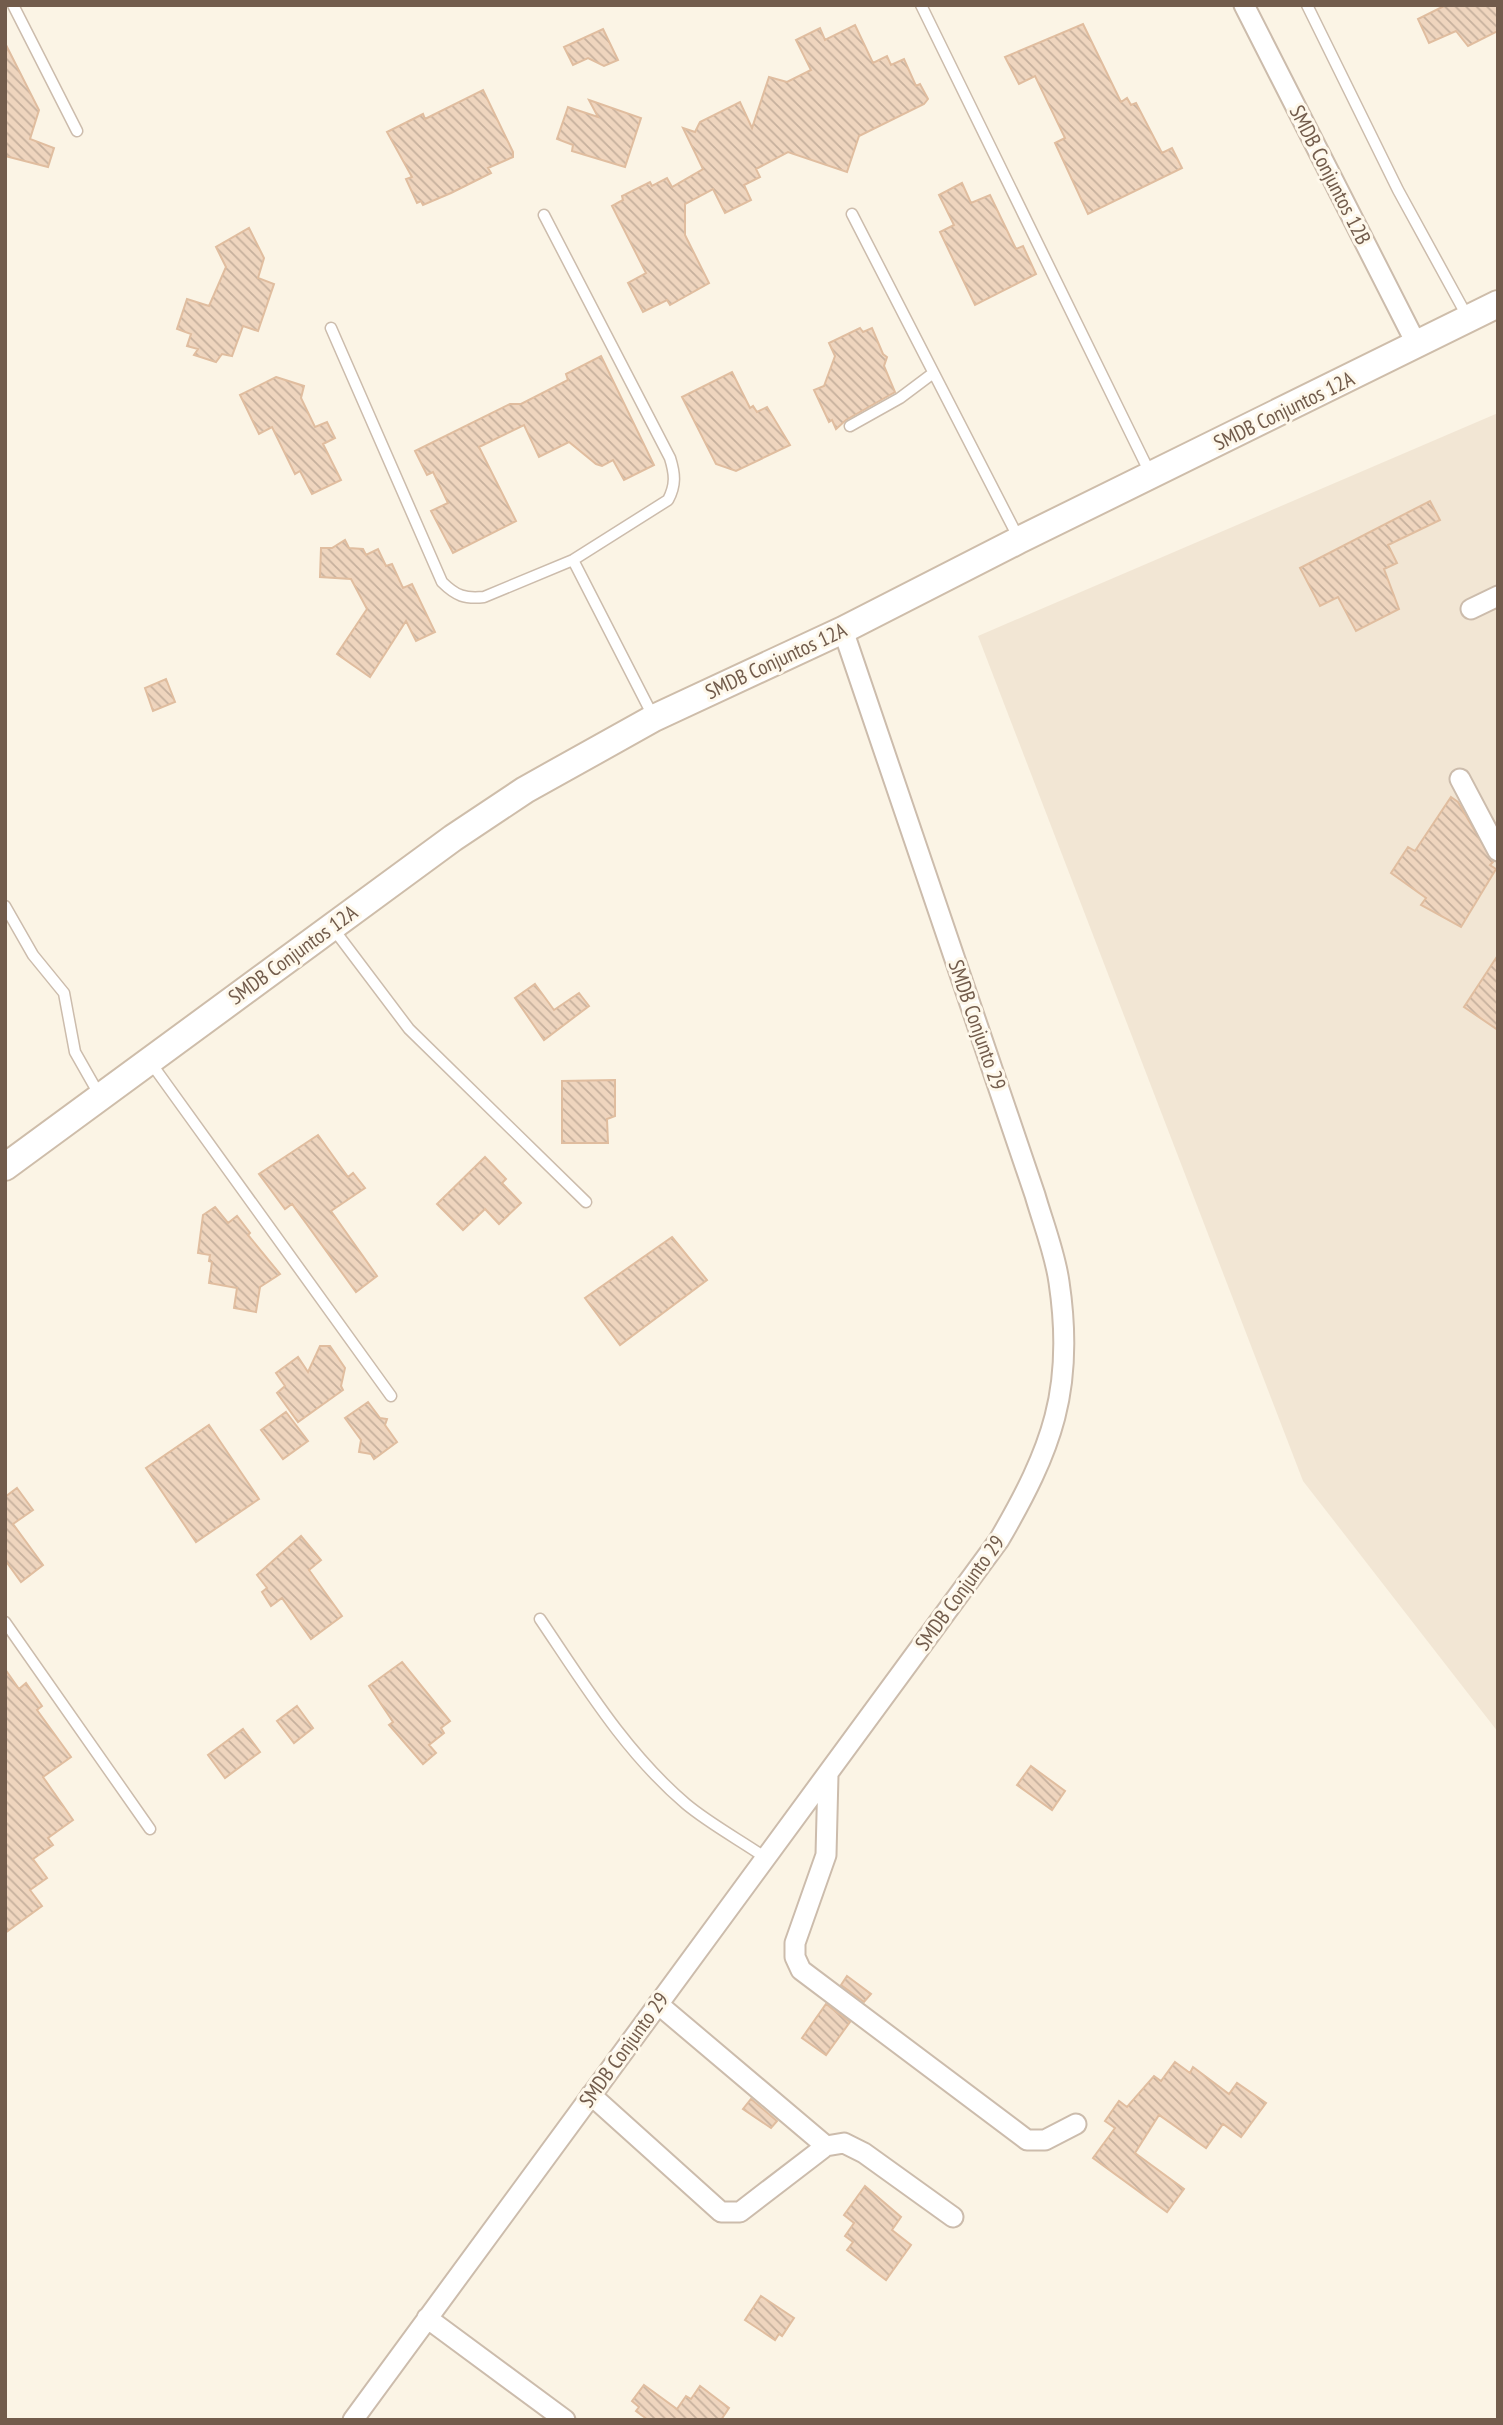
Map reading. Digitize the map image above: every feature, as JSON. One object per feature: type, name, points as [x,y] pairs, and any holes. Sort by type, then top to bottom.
[{"type":"street","name":"SMDB Conjuntos 12B","points":[[1244,5],[1417,345]]},
{"type":"street","name":"SMDB Conjuntos 12A","points":[[5,1167],[332,927],[525,790],[654,718],[843,630],[1019,540],[1152,477],[1498,304]]},
{"type":"street","points":[[1471,609],[1498,596]]},
{"type":"street","name":"SMDB Conjunto 29","points":[[353,2420],[999,1540],[1033,1482],[1060,1408],[1065,1343],[1059,1280],[1035,1195],[843,630]]},
{"type":"street","points":[[1460,779],[1498,851]]},
{"type":"street","points":[[828,1775],[826,1855],[795,1943],[795,1957],[801,1970],[1027,2140],[1045,2140],[1076,2124]]},
{"type":"street","points":[[658,2004],[826,2146]]},
{"type":"street","points":[[592,2095],[721,2213],[740,2213],[826,2146],[844,2143],[864,2153],[953,2217]]},
{"type":"street","points":[[427,2318],[565,2420]]},
{"type":"lane","points":[[13,5],[77,131]]},
{"type":"lane","points":[[920,5],[1152,477]]},
{"type":"lane","points":[[1307,5],[1392,178],[1469,319]]},
{"type":"lane","points":[[852,214],[1019,540]]},
{"type":"lane","points":[[331,327],[442,582],[454,594],[469,599],[484,597],[573,560],[668,500],[674,487],[674,473],[670,458],[544,215]]},
{"type":"lane","points":[[850,426],[900,398],[932,374]]},
{"type":"lane","points":[[573,560],[654,718]]},
{"type":"lane","points":[[5,906],[33,956],[64,993],[75,1052],[100,1096]]},
{"type":"lane","points":[[332,927],[409,1029],[586,1202]]},
{"type":"lane","points":[[149,1060],[391,1396]]},
{"type":"lane","points":[[540,1619],[593,1699],[640,1760],[687,1805],[767,1858]]},
{"type":"lane","points":[[5,1622],[150,1829]]},
{"type":"shaded area","points":[[1498,413],[1498,1732],[1303,1481],[978,636]]},
{"type":"building","points":[[1446,5],[1498,5],[1498,31],[1468,46],[1456,31],[1429,43],[1418,19]]},
{"type":"building","points":[[1083,24],[1121,102],[1127,98],[1131,105],[1136,103],[1162,153],[1172,148],[1182,168],[1088,214],[1055,143],[1065,138],[1035,76],[1019,84],[1005,57]]},
{"type":"building","points":[[855,25],[873,63],[887,56],[891,65],[904,59],[916,86],[920,84],[928,99],[924,104],[859,136],[847,172],[788,152],[756,169],[760,177],[744,185],[751,200],[725,213],[713,189],[685,204],[685,235],[709,283],[670,305],[667,300],[643,312],[628,283],[646,273],[612,206],[623,200],[622,196],[650,182],[652,186],[667,178],[672,187],[703,169],[683,128],[695,132],[700,122],[740,102],[752,128],[769,77],[787,82],[811,70],[796,40],[820,28],[825,40]]},
{"type":"building","points":[[603,29],[618,60],[604,66],[588,58],[573,65],[564,47]]},
{"type":"building","points":[[5,43],[39,110],[30,139],[54,148],[48,167],[5,156]]},
{"type":"building","points":[[483,90],[513,157],[488,168],[491,173],[451,193],[423,205],[421,201],[417,203],[406,179],[412,177],[387,132],[423,114],[425,119]]},
{"type":"building","points":[[589,100],[641,118],[625,167],[572,151],[573,145],[557,139],[568,107],[598,117]]},
{"type":"building","points":[[962,183],[971,203],[990,195],[1016,249],[1023,246],[1036,274],[975,305],[940,232],[954,225],[939,195]]},
{"type":"building","points":[[249,228],[264,258],[258,278],[274,284],[258,331],[243,326],[232,356],[222,354],[216,362],[194,355],[198,349],[187,346],[191,334],[177,329],[187,299],[209,306],[226,267],[216,247]]},
{"type":"building","points":[[860,328],[863,332],[872,328],[883,354],[887,357],[884,366],[895,392],[846,420],[836,429],[832,420],[829,422],[814,390],[824,386],[835,356],[829,343]]},
{"type":"building","points":[[601,356],[654,465],[624,480],[613,460],[602,466],[596,464],[569,442],[539,457],[524,425],[479,447],[516,521],[453,553],[431,511],[448,503],[433,472],[427,475],[415,451],[510,404],[521,404],[568,380],[566,374]]},
{"type":"building","points":[[732,372],[750,408],[753,406],[757,412],[767,407],[790,445],[736,471],[716,464],[682,397]]},
{"type":"building","points":[[276,377],[304,386],[301,398],[315,427],[327,422],[335,438],[323,444],[341,480],[312,494],[300,471],[295,474],[272,427],[259,434],[240,395]]},
{"type":"building","points":[[1430,501],[1440,520],[1388,545],[1397,563],[1384,569],[1399,609],[1356,631],[1338,597],[1320,606],[1300,568]]},
{"type":"building","points":[[345,540],[349,548],[363,549],[366,555],[378,549],[386,566],[392,564],[403,588],[412,584],[435,632],[416,641],[406,621],[370,677],[337,654],[367,609],[351,579],[320,577],[321,548],[332,548]]},
{"type":"building","points":[[166,679],[175,702],[153,711],[145,688]]},
{"type":"building","points":[[1451,797],[1458,802],[1493,862],[1490,865],[1496,869],[1461,927],[1421,905],[1426,898],[1391,873],[1408,847],[1415,851]]},
{"type":"building","points":[[1498,955],[1498,1030],[1464,1007]]},
{"type":"building","points":[[535,984],[554,1010],[579,993],[589,1006],[544,1040],[515,998]]},
{"type":"building","points":[[615,1080],[615,1116],[607,1119],[608,1143],[562,1143],[562,1081]]},
{"type":"building","points":[[318,1135],[348,1177],[353,1173],[365,1188],[331,1211],[377,1276],[356,1292],[292,1204],[285,1209],[259,1174]]},
{"type":"building","points":[[485,1157],[506,1179],[502,1183],[521,1203],[499,1224],[485,1209],[463,1230],[437,1204]]},
{"type":"building","points":[[215,1207],[228,1223],[237,1216],[250,1233],[248,1235],[280,1274],[260,1287],[256,1312],[234,1308],[237,1288],[209,1283],[212,1262],[209,1261],[210,1255],[198,1253],[203,1215]]},
{"type":"building","points":[[672,1237],[707,1280],[620,1345],[585,1298]]},
{"type":"building","points":[[320,1346],[330,1346],[345,1368],[341,1386],[343,1390],[298,1422],[277,1393],[285,1386],[276,1373],[298,1357],[308,1372]]},
{"type":"building","points":[[368,1402],[380,1418],[387,1419],[385,1425],[397,1442],[374,1459],[371,1454],[359,1452],[361,1440],[345,1418]]},
{"type":"building","points":[[286,1412],[308,1441],[283,1459],[261,1430]]},
{"type":"building","points":[[209,1425],[259,1499],[196,1542],[146,1468]]},
{"type":"building","points":[[17,1488],[33,1510],[13,1524],[43,1565],[21,1582],[5,1560],[5,1497]]},
{"type":"building","points":[[301,1536],[321,1560],[309,1570],[342,1616],[311,1639],[282,1598],[271,1606],[262,1592],[267,1588],[257,1575]]},
{"type":"building","points":[[402,1662],[450,1721],[441,1728],[444,1733],[429,1745],[436,1753],[423,1764],[389,1725],[393,1722],[369,1686]]},
{"type":"building","points":[[5,1669],[19,1689],[26,1683],[42,1706],[37,1710],[71,1757],[43,1777],[73,1820],[48,1838],[53,1845],[33,1859],[47,1878],[30,1890],[42,1906],[5,1933]]},
{"type":"building","points":[[297,1706],[313,1728],[294,1743],[277,1721]]},
{"type":"building","points":[[243,1729],[260,1752],[225,1778],[208,1755]]},
{"type":"building","points":[[1031,1766],[1065,1791],[1052,1810],[1017,1785]]},
{"type":"building","points":[[847,1976],[871,1994],[864,2002],[841,1985]]},
{"type":"building","points":[[826,2004],[850,2022],[826,2055],[802,2038]]},
{"type":"building","points":[[1175,2062],[1190,2073],[1193,2067],[1229,2094],[1237,2083],[1266,2103],[1241,2137],[1223,2124],[1206,2148],[1159,2115],[1135,2153],[1184,2189],[1167,2212],[1093,2158],[1115,2128],[1105,2121],[1119,2101],[1127,2107],[1154,2076],[1161,2081]]},
{"type":"building","points":[[751,2099],[777,2121],[771,2128],[743,2109]]},
{"type":"building","points":[[865,2186],[901,2217],[892,2230],[911,2245],[886,2280],[847,2250],[853,2242],[845,2236],[854,2223],[844,2215]]},
{"type":"building","points":[[761,2296],[794,2318],[782,2336],[779,2334],[775,2340],[745,2320]]},
{"type":"building","points":[[644,2385],[677,2409],[686,2396],[691,2399],[700,2386],[729,2408],[721,2420],[648,2420],[636,2411],[639,2407],[632,2401]]}]
